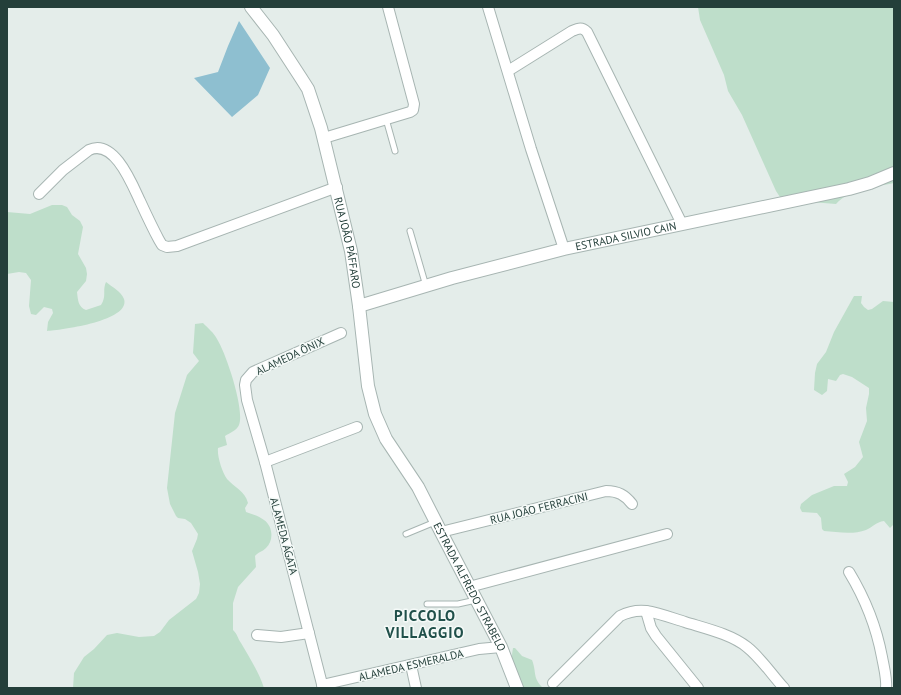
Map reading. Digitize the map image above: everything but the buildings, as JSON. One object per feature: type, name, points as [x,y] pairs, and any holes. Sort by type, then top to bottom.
[{"type":"street","name":"RUA JOÃO PÁFFARO","points":[[251,7],[273,35],[304,84],[315,107],[337,187],[351,251],[360,306],[368,386],[375,414],[386,439],[418,487]]},
{"type":"street","points":[[324,138],[413,110],[414,104],[388,7]]},
{"type":"street","points":[[488,7],[531,149],[564,249]]},
{"type":"street","points":[[508,71],[572,31],[578,28],[584,29],[587,32],[682,224]]},
{"type":"street","points":[[39,194],[89,150],[94,148],[104,149],[114,156],[125,170],[162,245],[171,247],[337,187]]},
{"type":"street","name":"ESTRADA SILVIO CAIN","points":[[360,306],[426,286],[564,249],[849,189],[870,183],[894,173]]},
{"type":"street","name":"ALAMEDA ÔNIX","points":[[245,385],[248,377],[253,372],[341,333]]},
{"type":"street","name":"ALAMEDA ÁGATA","points":[[245,385],[247,400],[322,687]]},
{"type":"street","points":[[264,462],[358,427]]},
{"type":"street","name":"ESTRADA ALFREDO STRABELO","points":[[418,487],[500,647],[517,688]]},
{"type":"street","name":"RUA JOÃO FERRACINI","points":[[438,527],[606,491],[613,491],[622,494],[632,504]]},
{"type":"street","points":[[468,587],[667,534]]},
{"type":"street","points":[[849,572],[861,593],[874,624],[886,676],[886,688]]},
{"type":"street","points":[[646,611],[650,628],[694,686]]},
{"type":"street","points":[[553,683],[620,616],[626,613],[646,611],[716,632],[740,642],[754,654],[784,688]]},
{"type":"street","points":[[257,635],[281,637],[309,633]]},
{"type":"street","name":"ALAMEDA ESMERALDA","points":[[322,687],[479,649],[500,647]]},
{"type":"street","points":[[411,665],[416,688]]},
{"type":"lane","points":[[386,119],[396,151]]},
{"type":"lane","points":[[410,231],[426,286]]},
{"type":"lane","points":[[406,534],[438,527]]},
{"type":"lane","points":[[427,604],[458,604],[476,600]]},
{"type":"green space","points":[[698,7],[894,7],[894,183],[855,191],[836,204],[786,200],[780,197],[742,115],[728,91],[724,75],[700,20]]},
{"type":"green space","points":[[52,205],[62,205],[67,207],[72,215],[80,221],[83,227],[78,254],[86,268],[87,274],[86,281],[77,292],[78,300],[83,309],[86,310],[101,305],[104,298],[104,288],[106,282],[119,291],[123,296],[123,307],[117,313],[106,319],[66,329],[47,331],[48,322],[53,313],[52,309],[44,307],[36,315],[31,314],[29,306],[31,280],[26,273],[19,272],[7,274],[7,212],[30,214]]},
{"type":"green space","points":[[854,296],[862,296],[861,303],[868,310],[872,309],[883,301],[894,302],[894,524],[890,528],[884,521],[879,522],[861,532],[845,533],[824,531],[822,529],[821,518],[817,513],[802,512],[800,508],[801,504],[812,495],[834,486],[847,486],[848,482],[844,474],[855,467],[863,457],[859,442],[867,421],[866,408],[869,388],[852,377],[843,374],[840,375],[836,381],[828,379],[827,391],[822,395],[814,390],[817,364],[826,352],[834,332]]},
{"type":"green space","points":[[203,323],[214,335],[221,346],[234,382],[239,407],[240,418],[238,427],[225,436],[227,445],[218,448],[220,464],[227,479],[242,492],[247,499],[248,503],[245,508],[246,512],[258,516],[264,520],[271,530],[269,545],[255,556],[256,567],[238,587],[233,603],[233,630],[254,665],[264,688],[73,688],[74,673],[84,657],[107,635],[117,633],[139,637],[154,636],[160,632],[169,620],[196,599],[199,593],[200,584],[198,572],[192,551],[198,534],[191,523],[176,516],[170,504],[167,488],[175,413],[187,375],[199,361],[193,353],[195,324]]},
{"type":"green space","points":[[513,648],[515,648],[522,656],[532,660],[537,681],[543,688],[518,688],[512,663]]},
{"type":"water","points":[[239,21],[270,68],[258,95],[232,117],[194,78],[218,72]]},
{"type":"district","name":"PICCOLO VILLAGGIO","points":[[425,624]]}]
